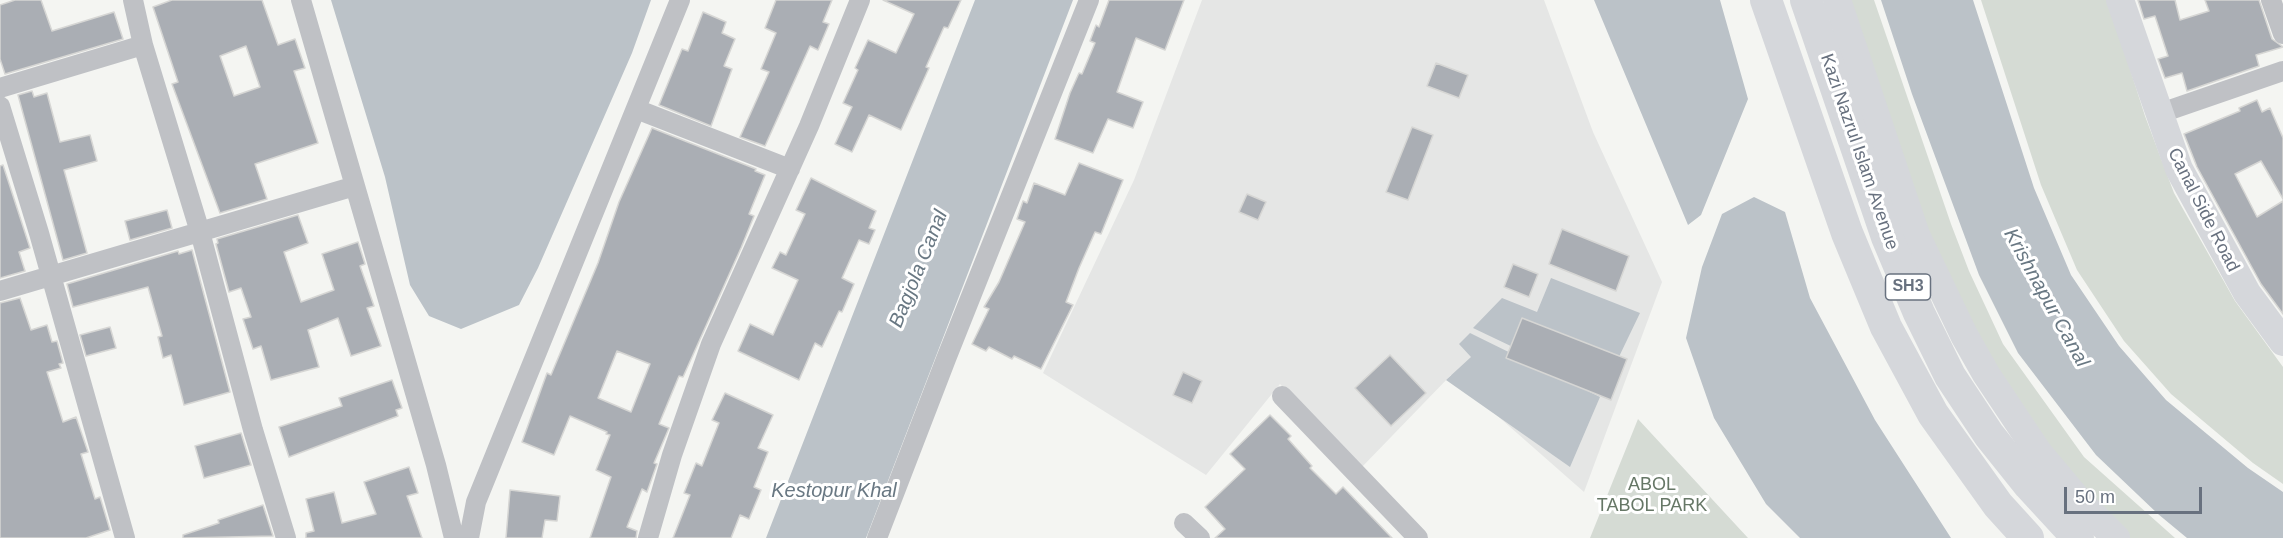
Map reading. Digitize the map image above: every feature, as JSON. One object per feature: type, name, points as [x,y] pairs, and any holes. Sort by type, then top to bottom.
[{"type":"main road","name":"Kazi Nazrul Islam Avenue","points":[[1766,0],[1847,233],[1886,327],[1933,414],[1998,504],[2028,538]]},
{"type":"main road","name":"Kazi Nazrul Islam Avenue","points":[[1806,0],[1887,237],[1940,355],[1989,435],[2029,485],[2078,538]]},
{"type":"street","points":[[301,0],[436,465],[454,538]]},
{"type":"street","points":[[469,538],[476,502],[680,0]]},
{"type":"street","points":[[648,538],[672,455],[711,345],[790,169],[860,0]]},
{"type":"street","points":[[878,538],[946,359],[1089,0]]},
{"type":"street","points":[[1838,0],[1916,235],[1929,267],[1964,335],[1986,374],[2038,452],[2079,501],[2116,538]]},
{"type":"street","name":"Canal Side Road","points":[[2120,0],[2179,169],[2247,293],[2283,342]]},
{"type":"street","points":[[2271,0],[2283,34]]},
{"type":"street","points":[[138,3],[143,45],[200,232],[253,430],[286,538]]},
{"type":"street","points":[[0,88],[143,45]]},
{"type":"street","points":[[2158,114],[2283,71]]},
{"type":"street","points":[[0,106],[51,276],[124,538]]},
{"type":"street","points":[[636,109],[790,169]]},
{"type":"street","points":[[0,291],[355,186]]},
{"type":"street","points":[[1282,396],[1418,538]]},
{"type":"street","points":[[1184,523],[1200,538]]},
{"type":"shaded area","points":[[1202,0],[1544,0],[1593,132],[1662,282],[1584,492],[1451,375],[1361,468],[1280,384],[1206,475],[1043,373],[1134,180]]},
{"type":"green space","points":[[1831,0],[1874,0],[1951,224],[1969,271],[2003,344],[2084,457],[2175,538],[2106,538],[1988,388]]},
{"type":"green space","points":[[1981,0],[2108,0],[2145,116],[2174,193],[2235,301],[2283,367],[2283,484],[2253,463],[2171,394],[2124,341],[2077,270],[2041,185]]},
{"type":"green space","name":"ABOL TABOL PARK","points":[[1638,419],[1748,538],[1590,538]]},
{"type":"water","points":[[331,0],[651,0],[632,53],[538,268],[519,305],[461,329],[429,316],[410,285],[385,177]]},
{"type":"water","name":"Kestopur Khal","points":[[975,0],[1073,0],[866,538],[766,538]]},
{"type":"water","points":[[1594,0],[1720,0],[1748,99],[1701,215],[1688,225]]},
{"type":"water","name":"Krishnapur Canal","points":[[1881,0],[1973,0],[2034,188],[2071,275],[2119,346],[2166,400],[2248,468],[2283,492],[2283,538],[2187,538],[2158,514],[2096,455],[2018,353],[1979,275],[1912,94]]},
{"type":"water","points":[[1754,197],[1785,212],[1810,298],[1875,420],[1951,538],[1800,538],[1766,504],[1714,418],[1686,338],[1702,267],[1722,214]]},
{"type":"water","points":[[1551,278],[1640,313],[1603,390],[1473,328],[1502,298],[1537,312]]},
{"type":"water","points":[[1470,333],[1600,397],[1570,467],[1446,380],[1471,357],[1459,344]]},
{"type":"building","points":[[15,0],[41,0],[52,31],[114,12],[123,39],[5,74],[0,59],[0,5]]},
{"type":"building","points":[[172,0],[262,0],[278,45],[295,39],[305,68],[294,71],[318,143],[255,164],[267,199],[220,213],[172,84],[178,82],[153,7]],"holes":[[[246,46],[260,87],[234,96],[220,56]]]},
{"type":"building","points":[[776,0],[832,0],[823,22],[829,24],[818,50],[810,46],[765,146],[740,137],[769,72],[761,69],[776,33],[765,28]]},
{"type":"building","points":[[883,0],[961,0],[948,28],[944,27],[926,67],[929,68],[901,130],[869,115],[852,152],[835,144],[852,107],[843,103],[858,70],[855,68],[868,40],[896,53],[914,14]]},
{"type":"building","points":[[1109,0],[1184,0],[1165,50],[1136,38],[1117,92],[1143,102],[1133,128],[1108,119],[1093,153],[1055,139],[1070,93],[1079,73],[1082,74],[1095,43],[1090,41],[1096,25],[1099,27]]},
{"type":"building","points":[[2138,0],[2175,0],[2180,20],[2209,11],[2205,0],[2259,0],[2272,39],[2283,47],[2256,55],[2259,66],[2187,91],[2182,73],[2165,78],[2158,59],[2168,56],[2155,16],[2144,19]]},
{"type":"building","points":[[703,12],[726,22],[722,33],[735,39],[724,66],[732,69],[711,126],[659,105],[682,49],[688,51]]},
{"type":"building","points":[[1436,63],[1468,75],[1459,98],[1427,86]]},
{"type":"building","points":[[32,91],[34,97],[47,93],[60,142],[90,135],[97,161],[64,170],[87,253],[63,260],[18,95]]},
{"type":"building","points":[[2257,100],[2262,112],[2270,108],[2283,138],[2283,199],[2261,161],[2235,174],[2257,217],[2283,201],[2283,314],[2261,284],[2197,167],[2184,134],[2240,111],[2239,108]]},
{"type":"building","points":[[1412,127],[1433,135],[1408,200],[1386,192]]},
{"type":"building","points":[[652,128],[756,169],[755,171],[765,175],[749,214],[754,216],[741,248],[683,377],[679,376],[659,424],[669,428],[654,463],[657,464],[647,492],[642,489],[627,527],[637,531],[636,538],[590,538],[611,477],[596,470],[610,435],[570,416],[554,455],[522,442],[547,373],[551,375],[598,263],[619,202]],"holes":[[[617,351],[650,364],[631,412],[598,398]]]},
{"type":"building","points":[[1079,163],[1123,180],[1101,234],[1095,232],[1079,268],[1066,302],[1073,305],[1041,369],[1014,356],[1012,359],[989,347],[986,351],[972,344],[989,309],[984,307],[999,282],[1025,222],[1017,219],[1023,201],[1027,203],[1034,183],[1065,195]]},
{"type":"building","points":[[3,165],[30,248],[19,252],[25,271],[0,278],[0,166]]},
{"type":"building","points":[[811,178],[876,211],[869,228],[875,230],[869,244],[859,240],[842,278],[854,284],[842,312],[839,311],[822,347],[815,343],[799,380],[738,351],[750,324],[773,335],[798,280],[772,268],[780,252],[786,255],[805,214],[796,210]]},
{"type":"building","points":[[1247,194],[1266,202],[1258,220],[1239,212]]},
{"type":"building","points":[[167,210],[172,228],[130,240],[125,221]]},
{"type":"building","points":[[298,215],[308,243],[284,252],[301,302],[334,290],[322,254],[358,242],[365,264],[360,266],[374,306],[367,308],[381,346],[351,356],[338,318],[308,330],[319,367],[271,380],[261,346],[253,349],[243,319],[251,317],[241,288],[229,292],[216,244],[217,239]]},
{"type":"building","points":[[1562,229],[1629,256],[1616,291],[1549,264]]},
{"type":"building","points":[[192,250],[230,392],[184,405],[171,355],[163,358],[158,337],[162,336],[148,287],[73,307],[67,284],[178,251],[179,254]]},
{"type":"building","points":[[1513,264],[1538,274],[1529,297],[1504,287]]},
{"type":"building","points":[[20,298],[31,330],[47,325],[52,342],[57,341],[63,363],[59,364],[61,368],[47,372],[63,422],[76,417],[88,452],[81,454],[95,499],[100,497],[110,530],[86,538],[0,538],[0,303]]},
{"type":"building","points":[[1522,318],[1627,359],[1611,400],[1506,358]]},
{"type":"building","points":[[110,327],[116,348],[86,356],[80,335]]},
{"type":"building","points":[[1390,355],[1426,393],[1391,426],[1355,388]]},
{"type":"building","points":[[1183,372],[1202,381],[1192,403],[1173,395]]},
{"type":"building","points":[[392,380],[402,408],[396,410],[398,416],[289,457],[279,427],[342,406],[339,398]]},
{"type":"building","points":[[725,393],[773,415],[758,448],[768,452],[754,487],[761,490],[749,519],[740,515],[731,538],[673,538],[690,495],[684,493],[696,463],[702,466],[719,423],[712,420]]},
{"type":"building","points":[[1270,415],[1291,436],[1288,439],[1312,466],[1310,468],[1336,494],[1343,487],[1392,538],[1215,538],[1225,529],[1205,507],[1245,469],[1230,454]]},
{"type":"building","points":[[241,433],[251,465],[204,478],[195,446]]},
{"type":"building","points":[[409,467],[418,493],[407,496],[422,538],[306,538],[306,533],[314,531],[306,499],[334,492],[342,523],[376,514],[364,482]]},
{"type":"building","points":[[510,490],[560,496],[557,521],[545,520],[542,538],[506,538]]},
{"type":"building","points":[[263,505],[273,536],[183,538],[183,535],[219,523],[218,520]]},
{"type":"water label","name":"Bagjola Canal","points":[[919,269]]}]
